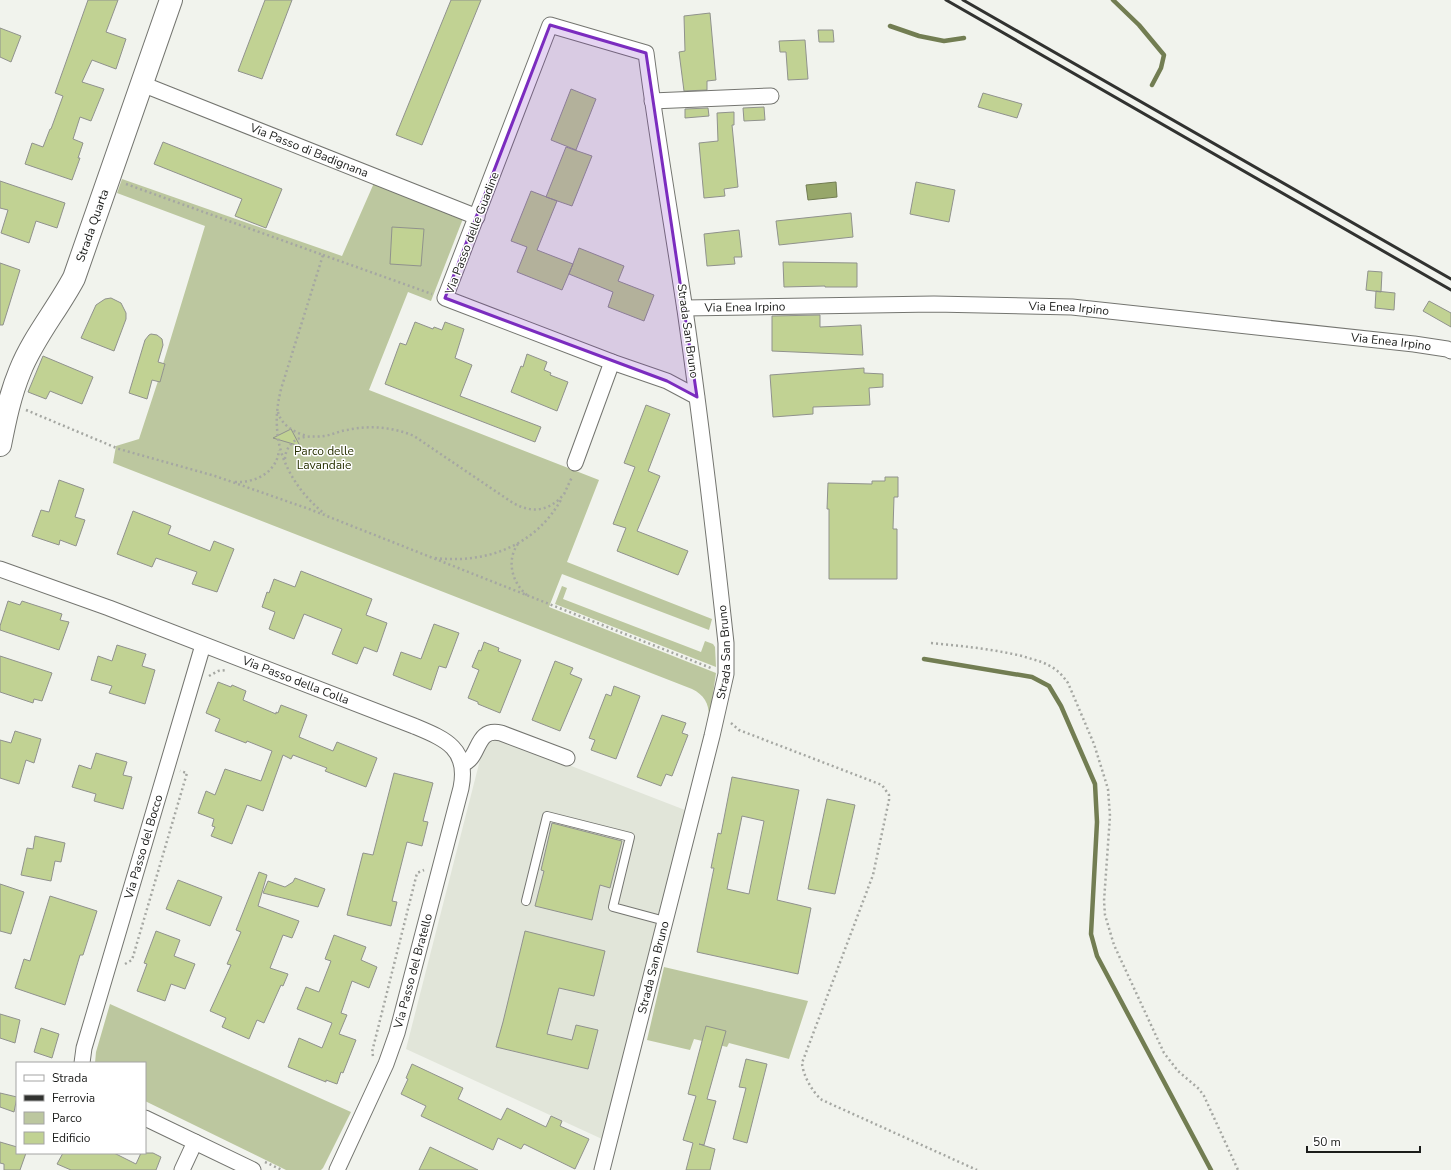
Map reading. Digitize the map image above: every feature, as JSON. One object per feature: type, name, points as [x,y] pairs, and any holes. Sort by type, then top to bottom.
[{"type":"street","name":"Strada Quarta","points":[[1,432],[8,403],[20,370],[74,278],[171,0]]},
{"type":"street","name":"Via Passo delle Guadine","points":[[646,53],[550,24],[445,298],[667,382],[697,397]]},
{"type":"street","name":"Strada San Bruno","points":[[602,1170],[726,674],[724,628],[704,446],[646,53]]},
{"type":"street","name":"Via Passo di Badignana","points":[[142,84],[477,217]]},
{"type":"street","points":[[652,101],[771,96]]},
{"type":"street","name":"Via Enea Irpino","points":[[684,308],[934,304],[1072,307],[1414,344],[1447,349],[1451,351]]},
{"type":"street","points":[[575,463],[612,362]]},
{"type":"street","name":"Via Passo della Colla","points":[[0,569],[203,645],[435,735],[456,751],[462,764]]},
{"type":"street","name":"Via Passo del Bocco","points":[[82,1062],[84,1048],[203,645]]},
{"type":"street","points":[[462,764],[469,760],[482,738],[489,733],[494,732],[501,733],[567,758]]},
{"type":"street","name":"Via Passo del Bratello","points":[[337,1170],[382,1072],[394,1041],[460,792],[462,764]]},
{"type":"street","name":"Via Passo del Bocco","points":[[76,1062],[84,1048]]},
{"type":"street","points":[[146,1118],[253,1170]]},
{"type":"street","points":[[182,1170],[195,1142]]},
{"type":"lane","points":[[526,901],[548,816],[630,837],[613,907],[665,921]]},
{"type":"path","points":[[109,178],[445,298]]},
{"type":"path","points":[[230,482],[252,481],[264,475],[277,460],[279,445],[277,408],[282,385],[323,255]]},
{"type":"path","points":[[8,403],[119,448],[230,482],[333,518],[726,674]]},
{"type":"path","points":[[277,408],[280,418],[287,426],[300,434],[313,437]]},
{"type":"path","points":[[286,464],[285,455],[291,444],[299,438],[324,436],[364,427],[380,427],[409,434],[513,503],[526,509],[537,510],[547,507],[558,501],[565,493]]},
{"type":"path","points":[[279,445],[286,464],[297,485],[310,501],[324,514],[333,518]]},
{"type":"path","points":[[531,597],[520,588],[515,580],[512,571],[514,552],[522,541],[547,519],[556,507],[565,493],[576,467],[575,463]]},
{"type":"path","points":[[429,556],[451,559],[478,558],[501,551],[522,541]]},
{"type":"path","points":[[931,643],[994,650],[1048,664],[1056,669],[1068,683],[1094,744],[1108,789],[1110,816],[1104,901],[1105,915],[1114,945],[1164,1053],[1178,1071],[1199,1089],[1204,1096],[1238,1170]]},
{"type":"path","points":[[206,679],[218,671],[233,671]]},
{"type":"path","points":[[730,721],[732,725],[739,730],[882,785],[889,795],[873,875],[802,1063],[803,1070],[817,1096],[822,1100],[977,1170]]},
{"type":"path","points":[[119,966],[132,960],[183,788],[187,773],[177,770]]},
{"type":"path","points":[[373,1058],[372,1052],[417,874],[429,867]]},
{"type":"highlighted area","points":[[550,25],[646,53],[697,397],[667,381],[445,298]]},
{"type":"shaded area","points":[[836,182],[837,197],[808,200],[806,185]]},
{"type":"shaded area","points":[[491,740],[504,740],[685,810],[602,1139],[406,1049],[481,756],[485,747]]},
{"type":"green space","name":"Parco delle Lavandaie","points":[[122,179],[342,256],[374,183],[464,216],[431,301],[408,292],[369,390],[599,480],[567,562],[712,619],[709,630],[562,574],[549,607],[716,673],[709,717],[705,700],[700,694],[692,689],[113,463],[116,446],[139,439],[158,381],[160,381],[165,365],[163,364],[205,226],[117,193]]},
{"type":"green space","points":[[562,586],[567,588],[563,599],[701,652],[705,641],[713,644],[715,647],[716,667],[555,604]]},
{"type":"green space","points":[[664,967],[808,1001],[789,1059],[729,1043],[727,1047],[694,1039],[690,1050],[647,1040]]},
{"type":"green space","points":[[110,1004],[351,1112],[321,1170],[286,1170],[146,1101],[146,1062],[95,1062],[96,1052]]},
{"type":"building","points":[[88,0],[118,0],[106,32],[126,39],[116,69],[92,60],[82,82],[104,89],[91,121],[80,117],[73,139],[83,143],[78,158],[80,158],[72,180],[25,164],[32,143],[43,147],[51,129],[63,96],[55,93]]},
{"type":"building","points":[[265,0],[292,0],[262,79],[238,71]]},
{"type":"building","points":[[451,0],[481,0],[422,145],[396,135]]},
{"type":"building","points":[[710,13],[716,80],[707,81],[707,90],[684,91],[679,52],[685,51],[684,16]]},
{"type":"building","points":[[0,28],[21,36],[11,62],[0,57]]},
{"type":"building","points":[[818,30],[833,30],[834,42],[819,42]]},
{"type":"building","points":[[805,40],[808,79],[788,80],[786,52],[780,52],[779,41]]},
{"type":"building","points":[[571,89],[596,99],[576,150],[551,140]]},
{"type":"building","points":[[983,93],[1022,104],[1017,118],[978,107]]},
{"type":"building","points":[[764,107],[765,120],[744,121],[743,108]]},
{"type":"building","points":[[708,108],[709,116],[685,118],[685,109]]},
{"type":"building","points":[[734,112],[734,125],[732,125],[738,187],[724,189],[725,196],[704,198],[699,143],[718,141],[717,113]]},
{"type":"building","points":[[163,142],[282,189],[266,228],[235,216],[242,199],[154,164]]},
{"type":"building","points":[[566,147],[592,156],[572,206],[546,197]]},
{"type":"building","points":[[0,181],[65,203],[57,228],[36,221],[29,243],[1,233],[8,210],[0,208]]},
{"type":"building","points":[[916,182],[955,190],[949,222],[910,214]]},
{"type":"building","points":[[531,191],[557,201],[537,250],[573,264],[562,290],[517,272],[527,247],[511,241]]},
{"type":"building","points":[[851,213],[853,237],[779,245],[776,221]]},
{"type":"building","points":[[392,227],[424,229],[421,266],[390,264]]},
{"type":"building","points":[[739,230],[742,257],[734,257],[735,264],[707,266],[704,234]]},
{"type":"building","points":[[579,248],[624,266],[618,281],[654,295],[644,321],[608,307],[613,292],[569,274]]},
{"type":"building","points":[[783,262],[857,263],[857,287],[784,287]]},
{"type":"building","points":[[0,263],[20,270],[3,325],[0,325]]},
{"type":"building","points":[[1368,271],[1382,272],[1381,292],[1366,290]]},
{"type":"building","points":[[1376,291],[1395,293],[1394,310],[1375,308]]},
{"type":"building","points":[[111,298],[121,303],[126,313],[126,319],[114,351],[81,338],[96,305],[105,299]]},
{"type":"building","points":[[1429,301],[1451,313],[1451,327],[1423,311]]},
{"type":"building","points":[[820,315],[820,327],[861,325],[863,355],[772,351],[772,316]]},
{"type":"building","points":[[415,322],[433,329],[434,327],[442,330],[445,322],[464,329],[455,358],[472,365],[460,396],[541,427],[535,442],[385,384],[400,343],[406,345]]},
{"type":"building","points":[[151,334],[157,335],[162,339],[163,345],[158,362],[165,364],[160,382],[152,380],[147,399],[129,393],[145,340]]},
{"type":"building","points":[[527,354],[547,362],[544,370],[551,373],[550,375],[568,382],[557,411],[511,392],[521,366],[523,367]]},
{"type":"building","points":[[43,356],[93,377],[82,404],[50,391],[46,399],[28,392]]},
{"type":"building","points":[[864,368],[864,373],[883,374],[883,387],[869,388],[870,405],[813,407],[813,414],[773,417],[770,375]]},
{"type":"building","points":[[646,405],[670,414],[648,471],[660,476],[637,531],[688,551],[678,575],[617,551],[626,528],[613,524],[635,467],[624,463]]},
{"type":"building","points":[[291,429],[300,446],[273,438]]},
{"type":"building","points":[[885,477],[898,477],[898,497],[894,497],[893,529],[897,529],[897,579],[829,579],[829,509],[827,509],[828,483],[872,484],[872,481],[885,481]]},
{"type":"building","points":[[59,480],[84,489],[75,517],[85,520],[76,546],[60,540],[59,545],[32,536],[41,510],[49,512]]},
{"type":"building","points":[[133,511],[171,526],[168,534],[210,551],[214,541],[234,549],[217,592],[192,584],[197,572],[156,558],[152,567],[117,554]]},
{"type":"building","points":[[301,571],[372,599],[366,615],[387,623],[377,652],[364,647],[357,664],[332,654],[342,629],[304,614],[294,639],[269,629],[275,612],[262,607],[267,592],[269,593],[274,579],[295,587]]},
{"type":"building","points":[[8,601],[20,605],[22,601],[62,614],[60,620],[69,622],[59,650],[0,630]]},
{"type":"building","points":[[434,624],[459,633],[446,668],[439,666],[431,690],[393,675],[401,652],[421,659]]},
{"type":"building","points":[[484,642],[499,648],[498,651],[521,660],[500,713],[468,698],[479,670],[472,667]]},
{"type":"building","points":[[117,645],[146,654],[142,666],[155,670],[145,704],[109,693],[112,686],[91,680],[98,656],[112,661]]},
{"type":"building","points":[[0,656],[52,673],[42,701],[34,699],[33,703],[0,692]]},
{"type":"building","points":[[555,661],[573,668],[570,674],[582,679],[560,731],[532,720]]},
{"type":"building","points":[[218,682],[231,687],[232,685],[246,691],[243,700],[276,714],[276,712],[278,713],[281,705],[307,715],[299,737],[333,751],[337,742],[377,758],[366,787],[325,771],[327,768],[293,755],[291,759],[283,755],[263,811],[247,805],[232,844],[211,836],[215,827],[212,826],[214,819],[198,813],[206,791],[215,795],[225,769],[261,781],[272,751],[215,731],[220,719],[206,713]]},
{"type":"building","points":[[614,686],[640,696],[616,759],[591,750],[595,740],[589,738],[606,694],[611,696]]},
{"type":"building","points":[[662,715],[686,723],[682,733],[688,735],[672,776],[666,774],[661,786],[637,777]]},
{"type":"building","points":[[15,731],[41,739],[34,763],[26,760],[19,784],[0,778],[0,740],[11,743]]},
{"type":"building","points":[[96,753],[127,762],[123,775],[132,777],[123,809],[94,801],[96,794],[72,787],[79,765],[91,769]]},
{"type":"building","points":[[394,773],[433,783],[423,821],[428,822],[422,846],[407,842],[392,901],[397,902],[391,926],[347,915],[363,853],[373,855]]},
{"type":"building","points":[[732,777],[799,790],[777,900],[811,908],[798,974],[697,952],[714,868],[711,868],[718,833],[721,834]],"holes":[[[742,816],[764,821],[749,894],[727,889]]]},
{"type":"building","points":[[827,799],[855,805],[835,894],[808,889]]},
{"type":"building","points":[[552,823],[622,841],[610,888],[600,885],[592,920],[535,906],[544,871],[541,870]]},
{"type":"building","points":[[35,836],[65,843],[61,862],[55,861],[51,881],[21,875],[27,848],[33,849]]},
{"type":"building","points":[[259,872],[267,875],[258,906],[299,921],[292,938],[283,935],[270,968],[288,974],[283,986],[281,985],[264,1023],[257,1020],[249,1039],[222,1027],[226,1018],[210,1011],[231,965],[227,964],[241,932],[236,930]]},
{"type":"building","points":[[295,878],[325,889],[318,907],[263,893],[268,881],[285,887],[293,882]]},
{"type":"building","points":[[178,880],[222,897],[210,926],[166,909]]},
{"type":"building","points":[[0,884],[24,892],[11,934],[0,931]]},
{"type":"building","points":[[50,896],[97,911],[83,955],[80,955],[65,1005],[15,988],[24,959],[30,961]]},
{"type":"building","points":[[156,931],[180,940],[174,956],[195,964],[185,989],[171,984],[165,1001],[137,991],[147,964],[144,963]]},
{"type":"building","points":[[525,931],[605,951],[594,996],[559,988],[547,1034],[572,1040],[576,1025],[598,1030],[588,1069],[496,1047]]},
{"type":"building","points":[[334,935],[366,947],[361,960],[377,967],[369,988],[352,981],[341,1013],[347,1015],[339,1034],[356,1040],[337,1084],[326,1080],[326,1082],[288,1067],[299,1038],[322,1048],[332,1023],[297,1009],[306,987],[319,992],[331,961],[325,959]]},
{"type":"building","points":[[0,1014],[20,1020],[15,1043],[0,1038]]},
{"type":"building","points":[[706,1026],[726,1031],[707,1099],[716,1101],[704,1145],[699,1144],[715,1149],[710,1170],[686,1170],[693,1143],[683,1140],[696,1096],[688,1094]]},
{"type":"building","points":[[41,1028],[59,1034],[52,1058],[34,1052]]},
{"type":"building","points":[[746,1059],[767,1064],[747,1143],[733,1139],[746,1088],[739,1087]]},
{"type":"building","points":[[412,1064],[463,1088],[458,1099],[501,1120],[507,1108],[546,1127],[551,1116],[562,1121],[560,1126],[589,1139],[575,1169],[524,1144],[521,1149],[498,1138],[493,1150],[421,1116],[426,1106],[401,1094],[408,1079],[406,1078]]},
{"type":"building","points":[[0,1093],[16,1097],[14,1112],[0,1107]]},
{"type":"building","points":[[0,1142],[16,1147],[16,1154],[26,1154],[20,1170],[4,1170],[4,1164],[0,1163]]},
{"type":"building","points":[[430,1147],[478,1170],[419,1170]]},
{"type":"building","points":[[153,1153],[161,1157],[156,1170],[71,1170],[57,1164],[62,1154],[116,1154],[136,1164],[141,1154]]},
{"type":"waterway","points":[[1113,0],[1139,25],[1164,55],[1161,68],[1152,85]]},
{"type":"waterway","points":[[890,26],[919,36],[944,41],[964,38]]},
{"type":"waterway","points":[[924,659],[1032,677],[1049,686],[1061,706],[1095,784],[1097,822],[1091,934],[1097,956],[1211,1170]]},
{"type":"railway","points":[[946,0],[1451,290]]},
{"type":"railway","points":[[963,0],[1451,279]]}]
